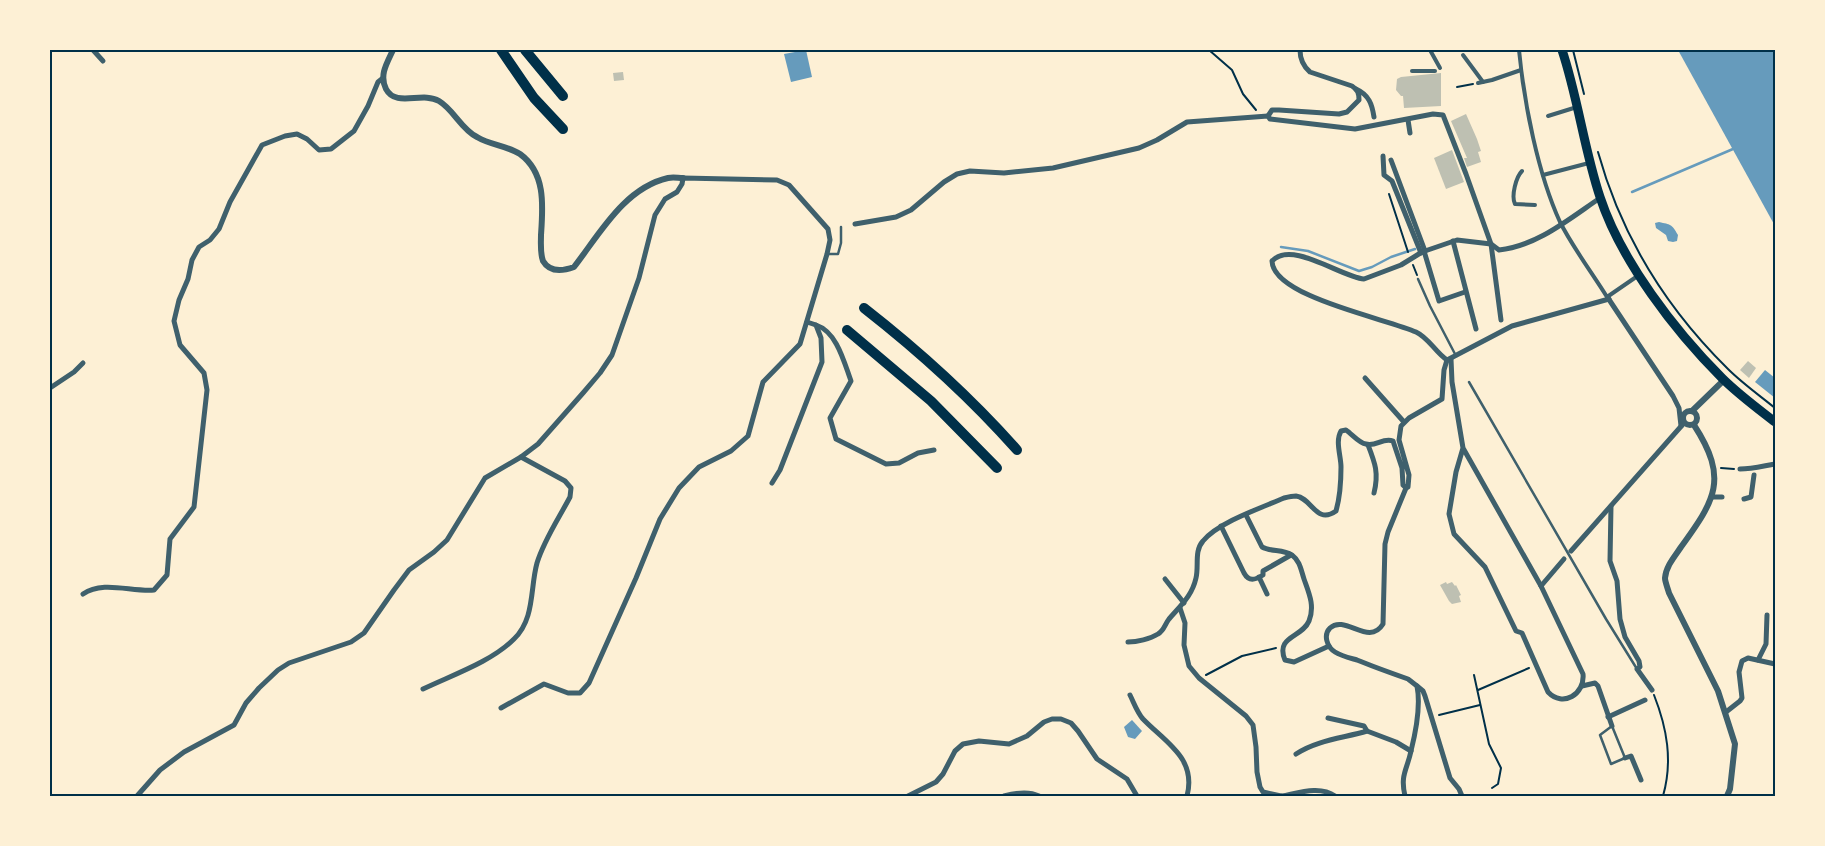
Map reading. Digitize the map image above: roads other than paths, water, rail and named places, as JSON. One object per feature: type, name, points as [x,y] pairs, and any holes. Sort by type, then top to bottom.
[{"type":"highway","points":[[501,50],[534,98],[563,129]]},
{"type":"highway","points":[[525,50],[563,96]]},
{"type":"highway","points":[[864,308],[898,335],[949,381],[1017,450]]},
{"type":"highway","points":[[847,330],[931,401],[996,468]]},
{"type":"main road","points":[[1562,50],[1600,198],[1614,232],[1639,275],[1659,304],[1724,380],[1775,422]]},
{"type":"street","points":[[93,50],[103,61]]},
{"type":"street","points":[[394,50],[384,68],[383,78],[386,89],[393,98],[426,96],[438,100],[477,138],[519,153],[534,166],[541,187],[543,214],[541,249],[544,262],[554,270],[562,271],[574,267],[618,210],[637,193],[668,178],[777,180],[789,185],[828,229],[830,240],[828,254],[800,344],[763,382],[748,436],[731,451],[699,467],[679,488],[660,519],[589,683],[580,693],[568,692],[544,684],[501,708]]},
{"type":"street","points":[[1300,50],[1300,57],[1310,72],[1352,86],[1367,95],[1374,117]]},
{"type":"street","points":[[1430,50],[1440,68]]},
{"type":"street","points":[[1519,50],[1521,70],[1540,168],[1561,224],[1673,396],[1679,408],[1683,424]]},
{"type":"street","points":[[1463,55],[1480,82],[1521,70]]},
{"type":"street","points":[[1412,71],[1435,71]]},
{"type":"street","points":[[83,594],[91,588],[118,587],[140,591],[154,590],[167,575],[170,539],[194,507],[207,390],[204,373],[180,345],[174,321],[179,300],[188,279],[192,260],[199,247],[210,240],[219,229],[230,202],[262,145],[285,136],[297,134],[307,139],[319,150],[331,149],[354,131],[368,106],[378,82],[383,78]]},
{"type":"street","points":[[1268,116],[1272,110],[1338,114],[1348,112],[1359,100],[1359,94],[1356,89]]},
{"type":"street","points":[[1548,116],[1578,107]]},
{"type":"street","points":[[855,224],[896,217],[911,210],[944,182],[957,174],[970,172],[1004,173],[1053,168],[1139,148],[1157,140],[1187,122],[1268,116],[1274,121],[1294,121],[1355,128],[1444,113],[1491,244],[1502,320]]},
{"type":"street","points":[[1408,120],[1410,133]]},
{"type":"street","points":[[1383,156],[1384,175],[1392,181],[1423,251]]},
{"type":"street","points":[[1391,160],[1439,301],[1465,292]]},
{"type":"street","points":[[1543,175],[1590,162]]},
{"type":"street","points":[[1522,171],[1518,176],[1513,199],[1515,204],[1518,205],[1535,205]]},
{"type":"street","points":[[137,796],[160,770],[184,752],[234,725],[246,703],[278,670],[289,663],[352,642],[364,633],[409,570],[434,552],[446,540],[485,478],[521,457],[538,444],[584,393],[612,355],[639,278],[655,215],[665,200],[677,192],[684,178]]},
{"type":"street","points":[[1451,358],[1442,357],[1431,343],[1414,331],[1309,296],[1286,282],[1276,272],[1272,260],[1279,256],[1296,256],[1364,279],[1401,265],[1423,251],[1453,241],[1461,240],[1491,244],[1499,250],[1531,242],[1600,198]]},
{"type":"street","points":[[1547,205],[1553,205]]},
{"type":"street","points":[[1453,241],[1476,329]]},
{"type":"street","points":[[1462,796],[1450,778],[1423,691],[1408,679],[1334,652],[1326,639],[1327,633],[1331,627],[1339,624],[1369,633],[1375,632],[1383,624],[1385,544],[1388,532],[1409,484],[1409,475],[1399,440],[1400,431],[1404,422],[1442,399],[1444,394],[1444,370],[1451,358],[1512,326],[1608,298],[1639,275]]},
{"type":"street","points":[[807,322],[823,328],[832,337],[851,381],[830,418],[836,439],[886,464],[899,463],[918,453],[934,450]]},
{"type":"street","points":[[772,483],[780,470],[822,362],[821,338],[816,325]]},
{"type":"street","points":[[1451,358],[1452,382],[1463,448],[1541,586],[1583,674],[1582,686],[1579,692],[1568,698],[1557,698],[1548,692],[1522,633],[1516,631],[1485,566],[1454,534],[1449,514],[1456,472],[1463,448]]},
{"type":"street","points":[[50,388],[74,372],[83,363]]},
{"type":"street","points":[[1365,378],[1404,422]]},
{"type":"street","points":[[1571,551],[1683,424],[1684,414],[1692,411],[1724,380]]},
{"type":"street","points":[[1692,411],[1698,418],[1694,425]]},
{"type":"street","points":[[1683,424],[1694,425]]},
{"type":"street","points":[[1694,425],[1707,446],[1714,467],[1712,497],[1704,515],[1669,564],[1665,578],[1669,593],[1718,691],[1726,712],[1735,744],[1727,796]]},
{"type":"street","points":[[1128,642],[1135,642],[1158,634],[1180,608],[1193,590],[1198,550],[1201,542],[1221,526],[1284,498],[1295,496],[1303,498],[1311,508],[1325,515],[1331,515],[1336,511],[1339,502],[1342,465],[1339,434],[1341,431],[1346,430],[1368,445],[1384,440],[1393,442],[1402,468],[1402,485],[1406,488]]},
{"type":"street","points":[[1368,445],[1375,464],[1377,480],[1374,493]]},
{"type":"street","points":[[423,689],[493,655],[515,638],[526,621],[537,563],[570,497],[571,488],[565,481],[521,457]]},
{"type":"street","points":[[1738,469],[1750,469],[1775,464]]},
{"type":"street","points":[[1744,499],[1751,497],[1754,475]]},
{"type":"street","points":[[1712,497],[1722,497]]},
{"type":"street","points":[[1611,506],[1610,561],[1617,581],[1620,620],[1625,637],[1639,662],[1640,667],[1637,669],[1652,690]]},
{"type":"street","points":[[1246,515],[1262,548],[1286,552],[1300,564],[1311,601],[1309,621],[1304,629],[1286,641],[1283,646],[1285,660],[1294,662],[1329,646]]},
{"type":"street","points":[[1221,526],[1246,578],[1251,580],[1263,576],[1263,571],[1291,555]]},
{"type":"street","points":[[1541,586],[1564,559]]},
{"type":"street","points":[[1259,577],[1267,594]]},
{"type":"street","points":[[1165,579],[1184,603]]},
{"type":"street","points":[[1180,608],[1185,623],[1184,644],[1192,671],[1250,720],[1255,731],[1257,772],[1260,788],[1263,792],[1281,796],[1318,790],[1326,791],[1335,796]]},
{"type":"street","points":[[1758,660],[1766,644],[1767,615]]},
{"type":"street","points":[[1768,628],[1775,628]]},
{"type":"street","points":[[1726,712],[1742,698],[1739,672],[1742,661],[1748,658],[1775,664]]},
{"type":"street","points":[[1582,686],[1595,683],[1601,692],[1612,726]]},
{"type":"street","points":[[1405,796],[1402,780],[1411,751],[1419,695],[1417,686]]},
{"type":"street","points":[[1130,695],[1142,717],[1171,743],[1189,771],[1187,796]]},
{"type":"street","points":[[1608,717],[1645,700]]},
{"type":"street","points":[[1328,718],[1364,726],[1367,731]]},
{"type":"street","points":[[908,796],[936,782],[944,774],[955,751],[964,744],[979,741],[1009,744],[1027,736],[1044,722],[1061,719],[1071,723],[1097,759],[1126,779],[1137,796]]},
{"type":"street","points":[[1296,754],[1302,750],[1334,739],[1367,731],[1396,742],[1411,751]]},
{"type":"street","points":[[1625,758],[1631,756],[1641,780]]},
{"type":"street","points":[[1004,796],[1022,793],[1039,796]]},
{"type":"lane","points":[[828,254],[838,254],[841,243],[840,227]]},
{"type":"lane","points":[[1418,279],[1451,358]]},
{"type":"lane","points":[[1469,382],[1637,669]]},
{"type":"lane","points":[[1612,726],[1625,758],[1611,764],[1600,736],[1612,726]]},
{"type":"water","points":[[806,50],[812,77],[791,82],[784,54]]},
{"type":"water","points":[[1678,50],[1775,50],[1775,226]]},
{"type":"water","points":[[1659,222],[1672,226],[1678,235],[1677,241],[1668,241],[1666,235],[1656,228],[1655,223]]},
{"type":"water","points":[[1765,370],[1775,378],[1775,398],[1755,382]]},
{"type":"water","points":[[1132,720],[1142,731],[1135,739],[1128,737],[1124,727]]},
{"type":"waterway","points":[[1632,192],[1733,149]]},
{"type":"waterway","points":[[1281,247],[1308,251],[1359,271],[1415,249]]}]
